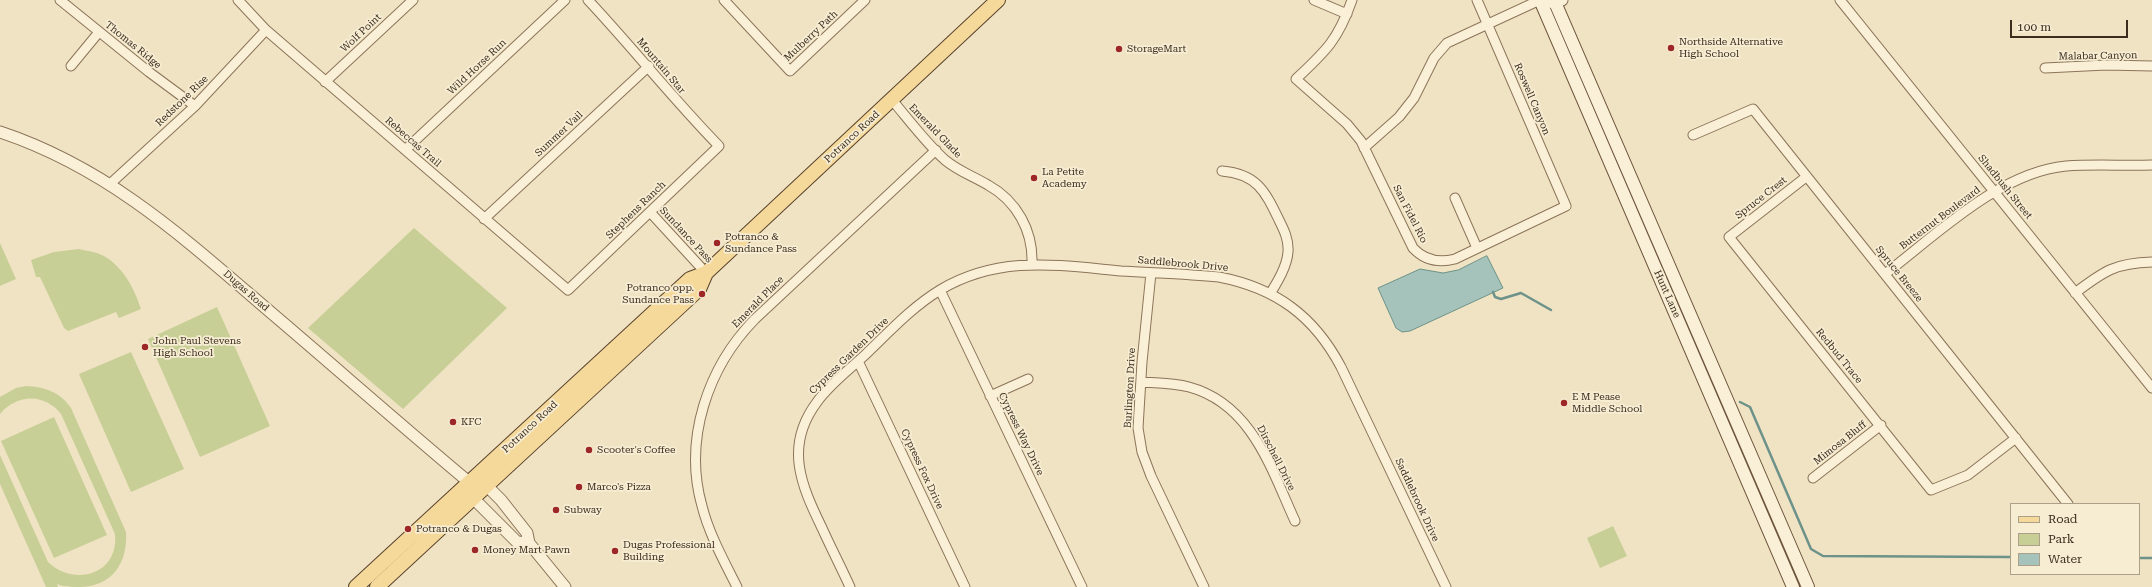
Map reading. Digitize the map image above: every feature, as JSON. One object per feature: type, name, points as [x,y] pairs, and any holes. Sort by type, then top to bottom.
[{"type":"main road","name":"Potranco Road","points":[[356,587],[690,279],[706,273],[998,0]]},
{"type":"main road","name":"Hunt Lane","points":[[1540,0],[1793,587]]},
{"type":"main road","name":"Hunt Lane","points":[[1557,1],[1677,286],[1808,587]]},
{"type":"main road","points":[[1590,115],[1602,110]]},
{"type":"main road","name":"Potranco Road","points":[[377,587],[474,499],[699,289],[706,273]]},
{"type":"main road","points":[[1665,291],[1677,286]]},
{"type":"main road","points":[[1742,466],[1754,461]]},
{"type":"street","name":"Thomas Ridge","points":[[60,0],[195,106]]},
{"type":"street","name":"Rebeccas Trail","points":[[238,0],[266,30],[325,82],[568,290]]},
{"type":"street","name":"Wolf Point","points":[[325,82],[412,0]]},
{"type":"street","name":"Wild Horse Run","points":[[405,150],[565,0]]},
{"type":"street","name":"Mountain Star","points":[[588,0],[649,66],[667,91],[719,146]]},
{"type":"street","name":"Mulberry Path","points":[[724,0],[790,71],[865,0]]},
{"type":"street","points":[[1314,0],[1347,14],[1352,0]]},
{"type":"street","name":"Roswell Canyon","points":[[1477,0],[1566,206]]},
{"type":"street","points":[[1364,148],[1399,117],[1414,98],[1434,58],[1442,47],[1456,37],[1540,0],[1557,1]]},
{"type":"street","name":"Shadbush Street","points":[[1840,0],[2152,388]]},
{"type":"street","name":"San Fidel Rio","points":[[1347,14],[1330,46],[1296,79],[1347,124],[1364,148],[1409,241],[1418,253],[1430,260],[1442,261],[1455,259],[1566,206]]},
{"type":"street","name":"Redstone Rise","points":[[110,184],[195,106],[266,30]]},
{"type":"street","points":[[71,66],[99,32]]},
{"type":"street","name":"Malabar Canyon","points":[[2045,68],[2100,65],[2152,66]]},
{"type":"street","name":"Summer Vail","points":[[484,219],[649,66]]},
{"type":"street","name":"Emerald Glade","points":[[892,100],[936,150],[956,168],[996,189],[1012,205],[1029,235],[1032,246],[1032,264]]},
{"type":"street","name":"Spruce Breeze","points":[[1693,135],[1753,109],[2067,503]]},
{"type":"street","name":"Dugas Road","points":[[0,132],[52,153],[110,184],[170,227],[470,483]]},
{"type":"street","name":"Stephens Ranch","points":[[568,290],[719,146]]},
{"type":"street","name":"Emerald Place","points":[[737,587],[707,521],[698,486],[696,457],[699,424],[706,398],[715,374],[734,343],[759,315],[936,150]]},
{"type":"street","name":"Butternut Boulevard","points":[[1885,274],[1994,191],[2015,180],[2037,172],[2066,166],[2152,165]]},
{"type":"street","points":[[1222,171],[1243,175],[1261,187],[1268,196],[1286,234],[1289,251],[1287,262],[1270,294]]},
{"type":"street","name":"Spruce Crest","points":[[1729,237],[1806,177]]},
{"type":"street","points":[[1455,198],[1477,248]]},
{"type":"street","name":"Sundance Pass","points":[[650,212],[706,273]]},
{"type":"street","name":"Redbud Trace","points":[[1729,237],[1931,490],[1968,475],[2016,438]]},
{"type":"street","points":[[2075,293],[2102,273],[2116,266],[2152,262]]},
{"type":"street","name":"Saddlebrook Drive","points":[[940,290],[966,277],[988,270],[1032,264],[1219,277],[1235,280],[1270,294],[1308,320],[1332,350],[1446,587]]},
{"type":"street","name":"Burlington Drive","points":[[1151,273],[1138,428],[1144,460],[1204,587]]},
{"type":"street","name":"Cypress Garden Drive","points":[[850,587],[804,490],[800,471],[799,454],[803,429],[816,403],[858,361],[917,307],[940,290]]},
{"type":"street","name":"Cypress Way Drive","points":[[940,290],[1082,587]]},
{"type":"street","name":"Cypress Fox Drive","points":[[858,361],[965,587]]},
{"type":"street","points":[[990,396],[1028,378]]},
{"type":"street","name":"Dirschell Drive","points":[[1141,382],[1168,383],[1191,388],[1213,396],[1232,410],[1255,436],[1295,521]]},
{"type":"street","name":"Mimosa Bluff","points":[[1813,478],[1880,425]]},
{"type":"street","points":[[529,543],[517,542],[474,499],[470,483],[487,486],[501,500],[527,534],[529,543],[565,587]]},
{"type":"green space","points":[[414,228],[507,308],[403,409],[308,328]]},
{"type":"green space","points":[[0,243],[16,279],[0,286]]},
{"type":"green space","points":[[79,249],[104,256],[117,266],[131,286],[141,309],[119,318],[116,312],[68,331],[64,328],[40,277],[36,277],[31,260],[54,252]]},
{"type":"green space","points":[[217,307],[270,426],[200,457],[148,339]]},
{"type":"green space","points":[[131,352],[184,469],[131,492],[79,374]]},
{"type":"green space","points":[[26,386],[52,391],[62,398],[71,408],[126,532],[126,543],[121,563],[109,578],[101,583],[79,587],[57,584],[58,587],[46,587],[0,484],[0,455],[48,562],[59,570],[70,574],[82,575],[93,573],[110,559],[114,548],[115,534],[61,414],[47,402],[39,399],[30,399],[14,403],[0,414],[0,397],[16,388]]},
{"type":"green space","points":[[54,417],[107,535],[54,558],[1,441]]},
{"type":"green space","points":[[1613,526],[1627,556],[1600,568],[1587,538]]},
{"type":"water","points":[[1487,256],[1503,288],[1410,331],[1402,332],[1396,328],[1378,288],[1420,269],[1443,273],[1458,270]]},
{"type":"waterway","points":[[1493,292],[1495,297],[1501,299],[1521,293],[1551,310]]},
{"type":"waterway","points":[[1740,402],[1750,407],[1811,549],[1823,556],[2010,557]]},
{"type":"waterway","points":[[2140,558],[2152,558]]},
{"type":"place","name":"Northside Alternative High School","points":[[1671,48]]},
{"type":"place","name":"StorageMart","points":[[1119,49]]},
{"type":"place","name":"La Petite Academy","points":[[1034,178]]},
{"type":"place","name":"Potranco & Sundance Pass","points":[[717,243]]},
{"type":"place","name":"Potranco opp. Sundance Pass","points":[[702,294]]},
{"type":"place","name":"John Paul Stevens High School","points":[[145,347]]},
{"type":"place","name":"E M Pease Middle School","points":[[1564,403]]},
{"type":"place","name":"KFC","points":[[453,422]]},
{"type":"place","name":"Scooter's Coffee","points":[[589,450]]},
{"type":"place","name":"Marco's Pizza","points":[[579,487]]},
{"type":"place","name":"Subway","points":[[556,510]]},
{"type":"place","name":"Potranco & Dugas","points":[[408,529]]},
{"type":"place","name":"Money Mart Pawn","points":[[475,550]]},
{"type":"place","name":"Dugas Professional Building","points":[[615,551]]}]
